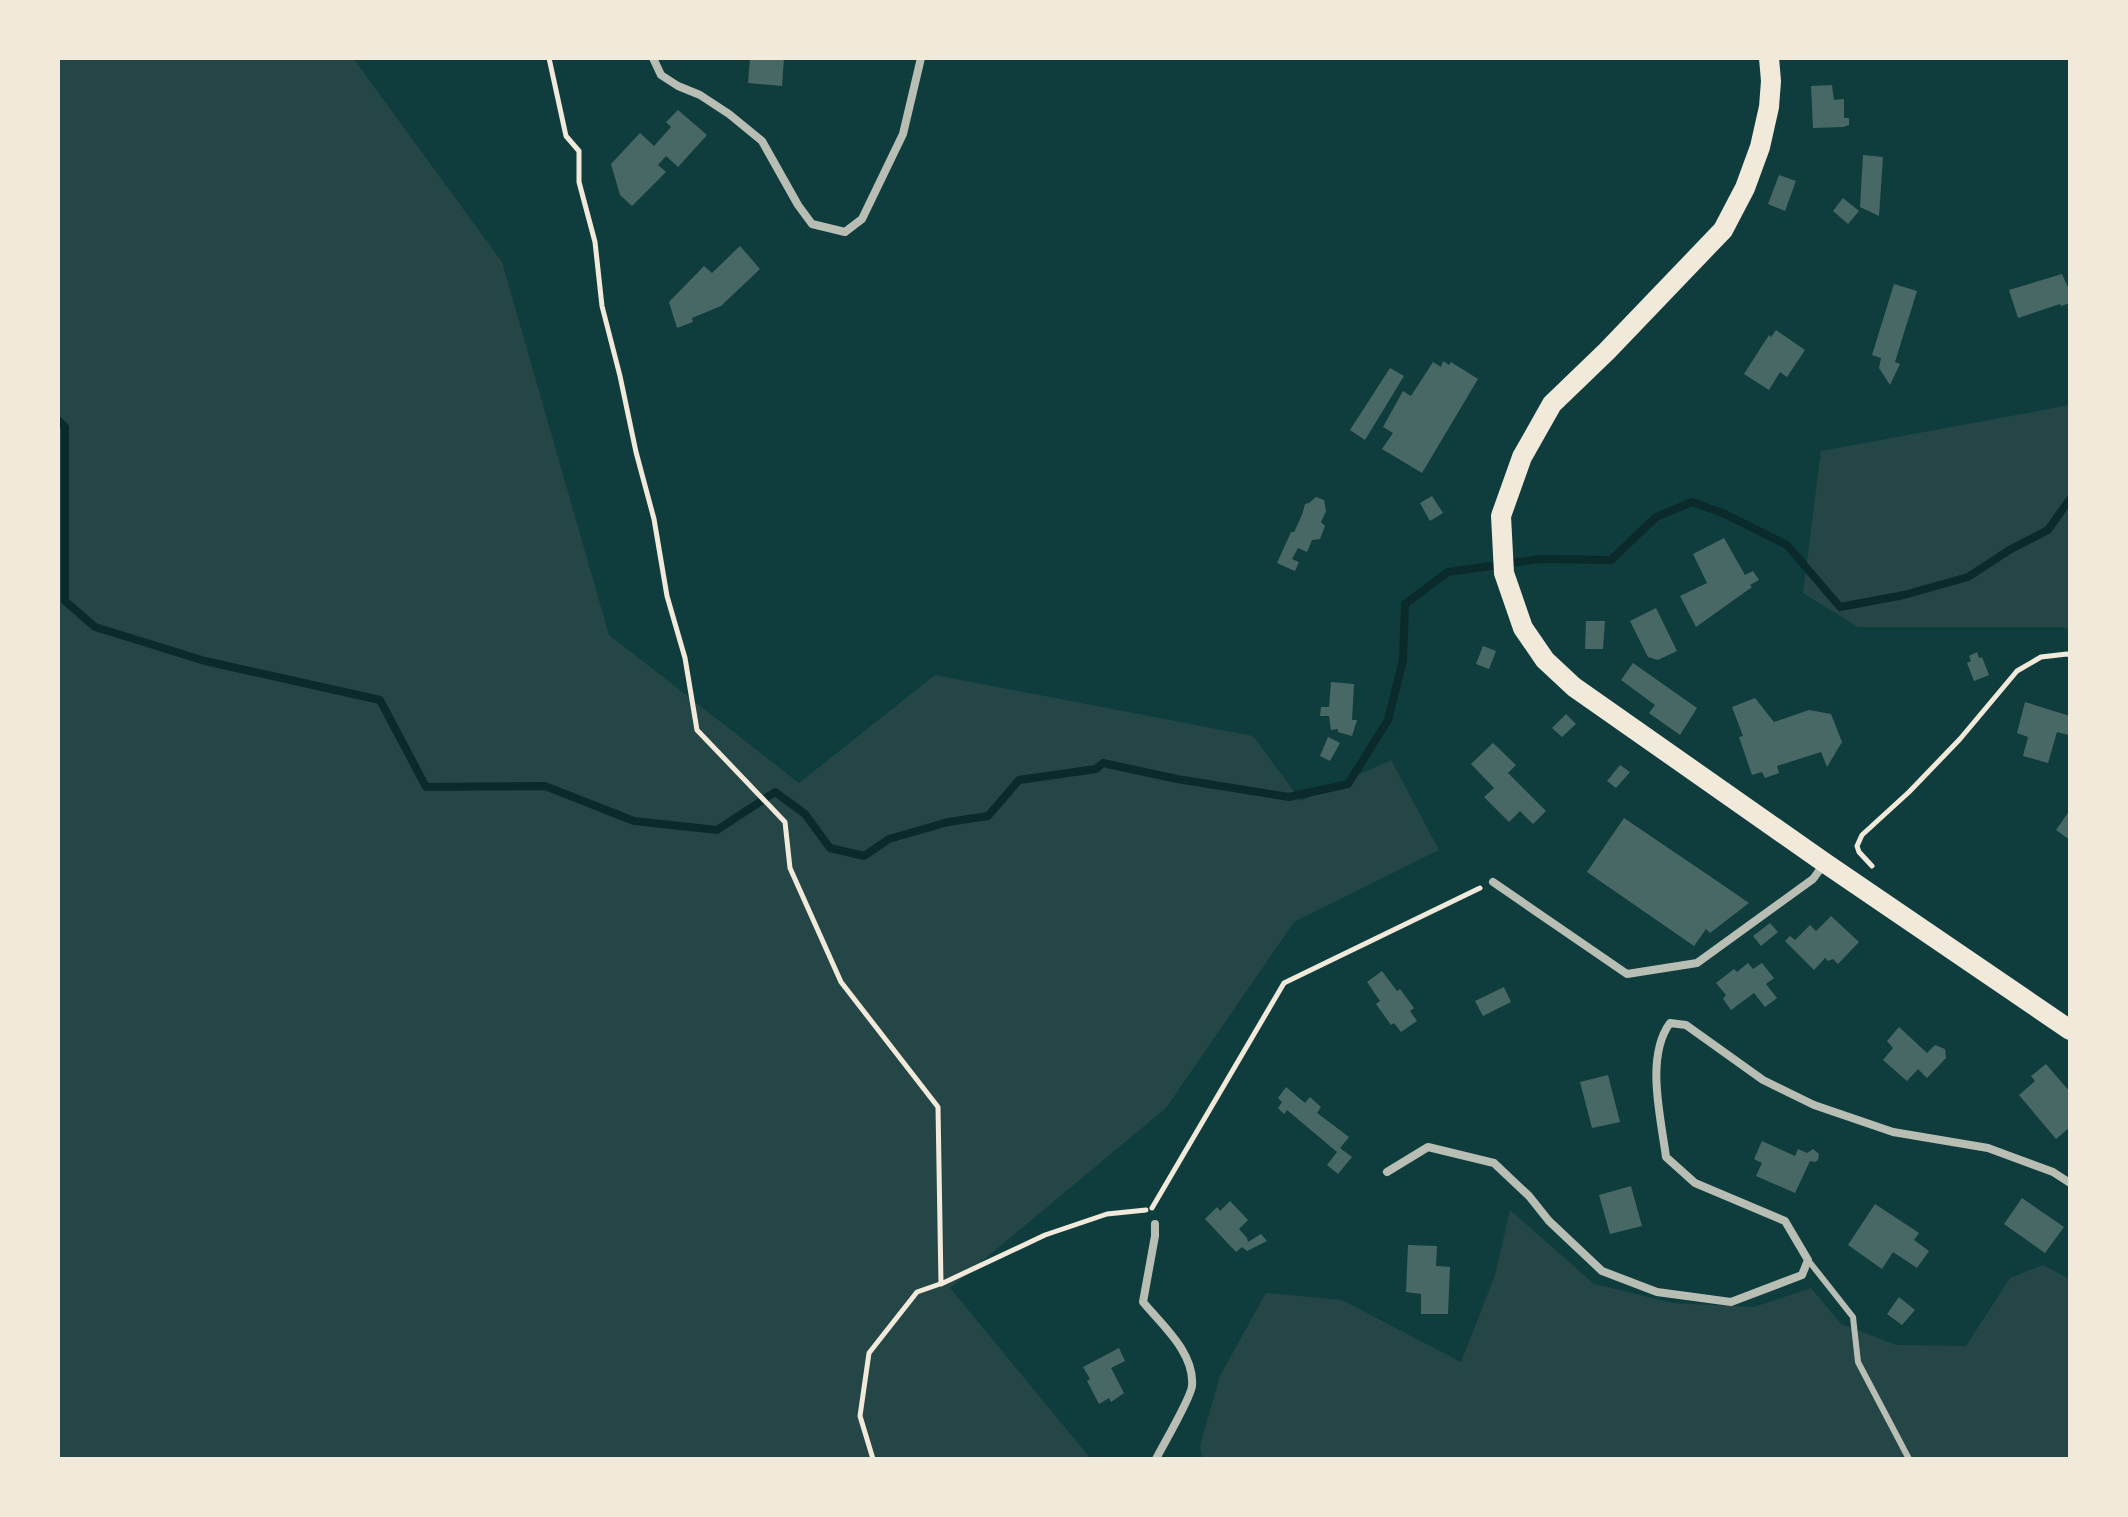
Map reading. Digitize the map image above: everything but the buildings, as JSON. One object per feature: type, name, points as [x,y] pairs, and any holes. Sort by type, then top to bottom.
[{"type":"main road","points":[[1769,58],[1769,107],[1760,147],[1745,188],[1723,230],[1552,404],[1522,457],[1501,516],[1504,573],[1523,628],[1545,660],[1574,687],[2070,1030]]},
{"type":"street","points":[[653,58],[661,75],[700,95],[762,141],[812,224],[845,232],[862,219],[903,134],[921,58]]},
{"type":"street","points":[[1493,882],[1627,974],[1697,963],[1813,879],[1825,863]]},
{"type":"street","points":[[1387,1172],[1428,1147],[1494,1163],[1602,1271],[1657,1292],[1731,1302],[1802,1275],[1808,1260],[1785,1221],[1695,1183],[1666,1157],[1656,1073],[1663,1033],[1670,1023],[1686,1025],[1763,1080],[1814,1105],[1893,1132],[1988,1148],[2053,1172],[2070,1183]]},
{"type":"street","points":[[1155,1224],[1143,1302],[1183,1350],[1190,1369],[1192,1388],[1156,1459]]},
{"type":"lane","points":[[1808,1260],[1853,1317],[1858,1362],[1909,1459]]},
{"type":"path","points":[[549,58],[566,136],[579,151],[579,182],[595,242],[602,306],[654,519],[667,596],[685,658],[697,730],[785,822],[790,868],[841,982],[938,1107],[941,1284]]},
{"type":"path","points":[[1870,893],[1880,874],[1859,852],[1857,846],[1862,835],[1960,739],[2017,671],[2041,657],[2070,655]]},
{"type":"path","points":[[873,1459],[860,1416],[869,1353],[917,1292],[941,1284],[1045,1235],[1107,1214],[1152,1209],[1284,983],[1493,882]]},
{"type":"shaded area","points":[[58,58],[353,58],[502,262],[609,635],[799,783],[935,675],[1253,736],[1301,801],[1391,760],[1439,850],[1294,922],[1166,1108],[950,1288],[1091,1459],[58,1459]]},
{"type":"shaded area","points":[[2070,405],[2070,630],[2063,627],[1858,627],[1803,593],[1821,451]]},
{"type":"shaded area","points":[[1510,1210],[1594,1284],[1673,1303],[1754,1307],[1811,1288],[1841,1324],[1896,1345],[1966,1346],[2010,1278],[2043,1265],[2070,1279],[2070,1459],[1202,1459],[1200,1445],[1220,1376],[1266,1293],[1342,1300],[1461,1362],[1495,1275]]},
{"type":"waterway","points":[[58,420],[65,427],[65,601],[95,627],[205,661],[380,700],[426,787],[545,786],[634,821],[717,830],[775,792],[805,814],[830,848],[864,856],[889,839],[948,822],[988,816],[1019,780],[1096,769],[1103,763],[1177,779],[1289,797],[1348,784],[1388,720],[1403,660],[1405,604],[1448,572],[1540,559],[1611,560],[1656,517],[1692,502],[1725,514],[1787,545],[1840,607],[1904,595],[1968,577],[2048,530],[2070,499]]}]
